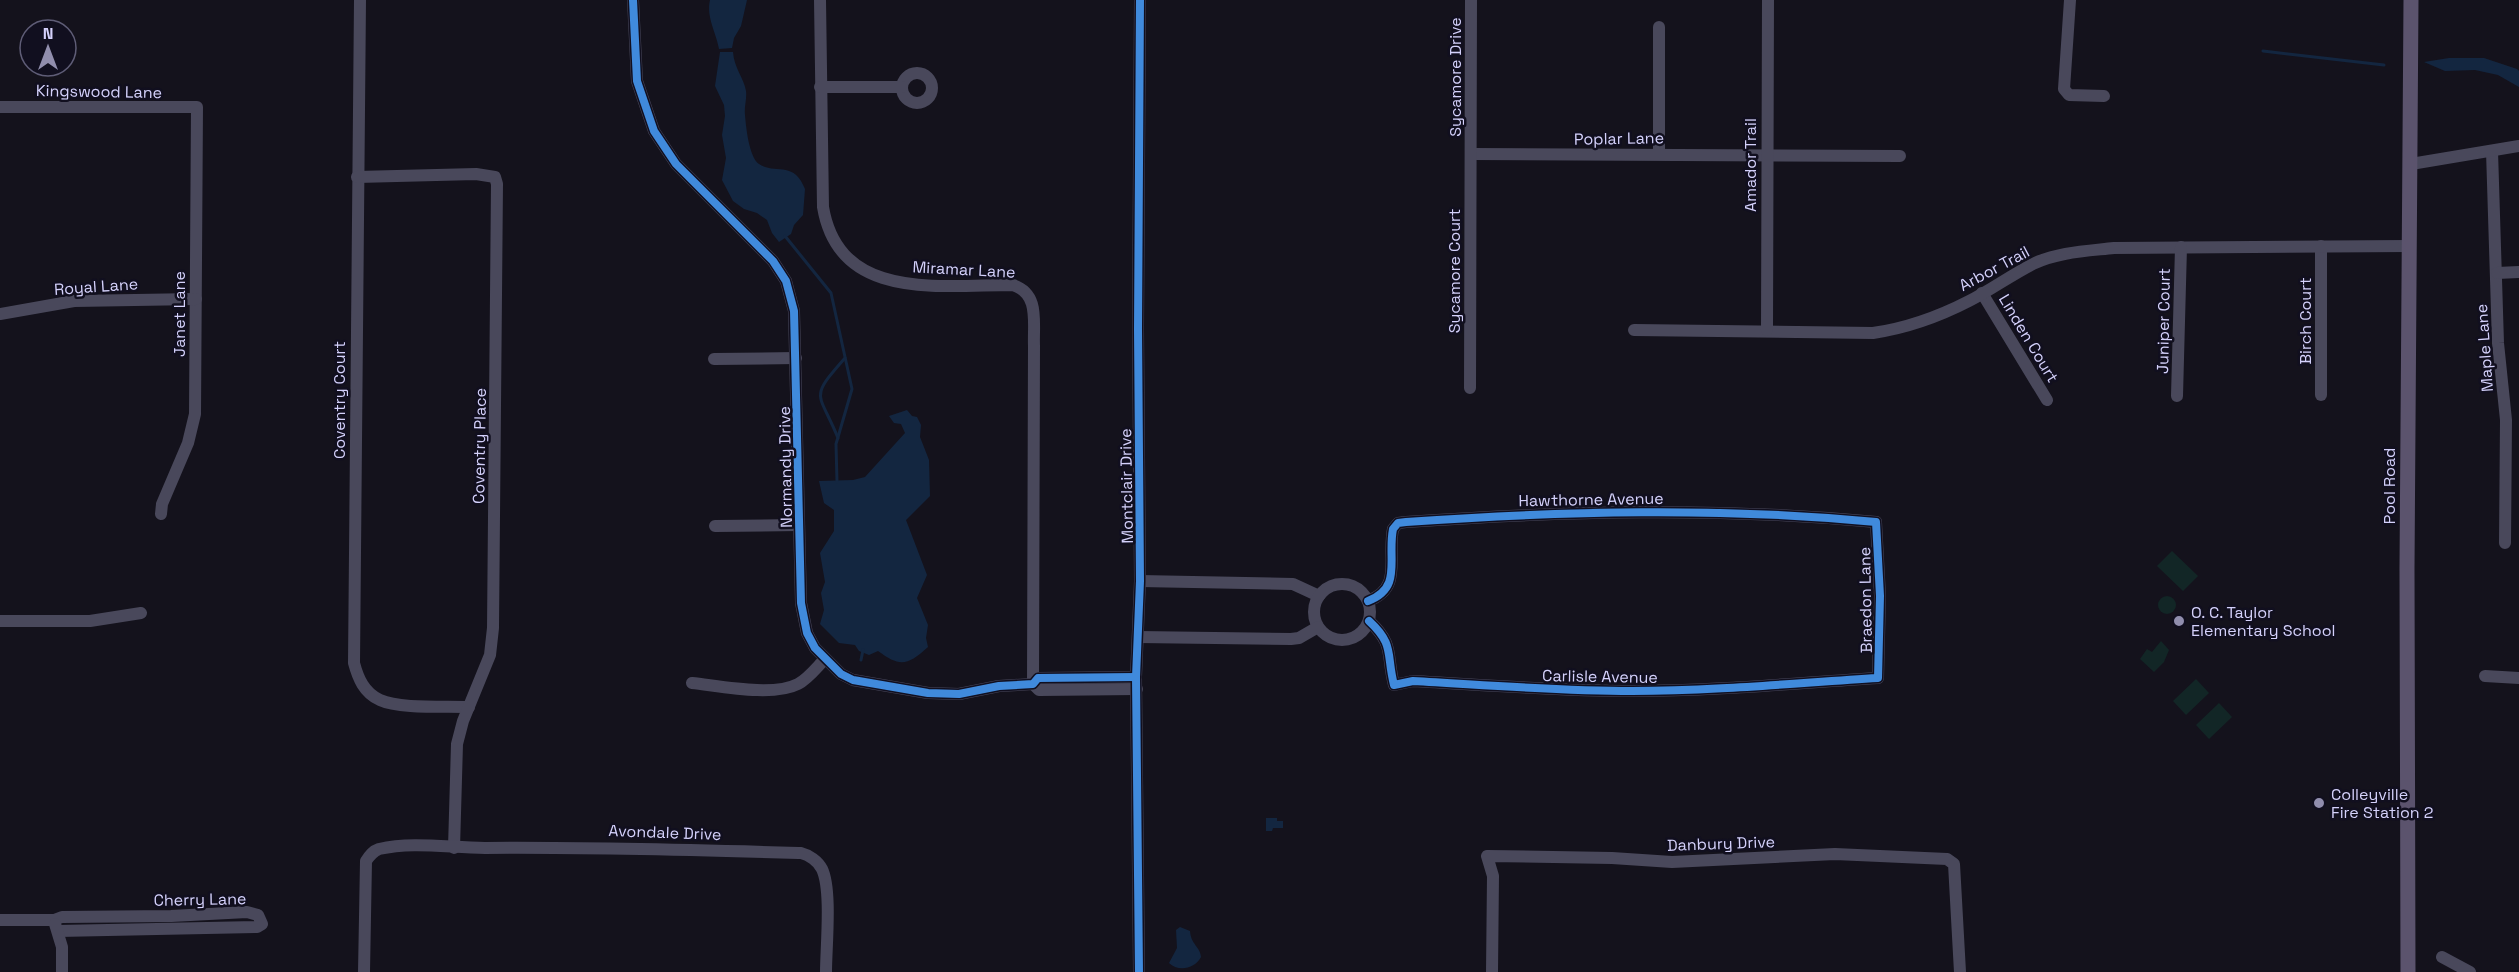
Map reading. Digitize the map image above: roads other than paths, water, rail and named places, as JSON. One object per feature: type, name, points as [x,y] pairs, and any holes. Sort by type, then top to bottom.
[{"type":"main road","name":"Pool Road","points":[[2408,972],[2411,0]]},
{"type":"street","name":"Coventry Court","points":[[360,0],[354,663],[359,681],[380,700],[404,705],[469,707]]},
{"type":"street","name":"Normandy Drive","points":[[633,0],[637,81],[654,131],[676,164],[773,261],[786,281],[794,311],[802,617],[811,641],[841,674],[853,680],[928,693],[959,694],[1036,681],[1039,690],[1136,683]]},
{"type":"street","name":"Miramar Lane","points":[[820,0],[823,207],[825,221],[838,248],[864,272],[893,282],[1013,285],[1023,288],[1031,298],[1034,346],[1036,681]]},
{"type":"street","name":"Montclair Drive","points":[[1139,972],[1136,683],[1140,581],[1138,317],[1140,0]]},
{"type":"street","name":"Sycamore Drive","points":[[1471,0],[1472,154]]},
{"type":"street","name":"Amador Trail","points":[[1767,0],[1767,330]]},
{"type":"street","points":[[2070,0],[2064,89],[2066,93],[2104,96]]},
{"type":"street","points":[[1659,27],[1659,154]]},
{"type":"street","points":[[820,87],[902,87]]},
{"type":"street","name":"Kingswood Lane","points":[[0,107],[197,107]]},
{"type":"street","name":"Janet Lane","points":[[161,514],[162,504],[193,429],[195,414],[197,107]]},
{"type":"street","points":[[2411,164],[2519,146]]},
{"type":"street","name":"Maple Lane","points":[[2492,151],[2498,343],[2505,420],[2505,543]]},
{"type":"street","name":"Poplar Lane","points":[[1472,154],[1900,156]]},
{"type":"street","name":"Sycamore Court","points":[[1470,388],[1472,154]]},
{"type":"street","name":"Coventry Place","points":[[357,177],[476,174],[495,177],[497,184],[493,628],[490,655],[457,744],[454,848]]},
{"type":"street","name":"Birch Court","points":[[2321,246],[2321,395]]},
{"type":"street","name":"Arbor Trail","points":[[1634,330],[1873,333],[1895,330],[1919,323],[1982,293],[2034,263],[2051,257],[2114,248],[2409,246]]},
{"type":"street","name":"Juniper Court","points":[[2177,396],[2181,247]]},
{"type":"street","points":[[2497,273],[2519,272]]},
{"type":"street","name":"Linden Court","points":[[1982,293],[2047,400]]},
{"type":"street","name":"Royal Lane","points":[[0,314],[74,301],[196,299]]},
{"type":"street","points":[[714,359],[796,358]]},
{"type":"street","name":"Hawthorne Avenue","points":[[1368,601],[1381,596],[1386,591],[1391,574],[1393,529],[1398,524],[1406,522],[1573,512],[1689,511],[1822,517],[1876,522]]},
{"type":"street","name":"Braedon Lane","points":[[1876,522],[1880,596],[1878,678]]},
{"type":"street","points":[[715,526],[799,525]]},
{"type":"street","points":[[1140,581],[1293,584],[1319,596]]},
{"type":"street","points":[[1345,584],[1361,591],[1368,601],[1368,621],[1364,628],[1350,639],[1332,638],[1318,627],[1314,611],[1319,596],[1333,585],[1345,584]]},
{"type":"street","points":[[0,621],[90,621],[141,614]]},
{"type":"street","name":"Carlisle Avenue","points":[[1368,621],[1387,640],[1389,666],[1394,685],[1413,681],[1567,690],[1642,691],[1778,686],[1878,678]]},
{"type":"street","points":[[1138,637],[1291,639],[1299,638],[1318,627]]},
{"type":"street","points":[[692,683],[757,690],[789,688],[800,683],[825,659]]},
{"type":"street","points":[[2485,676],[2519,678]]},
{"type":"street","name":"Avondale Drive","points":[[364,972],[366,861],[372,852],[405,846],[598,847],[809,855],[823,871],[827,915],[826,972]]},
{"type":"street","name":"Danbury Drive","points":[[1492,972],[1492,876],[1487,856],[1612,858],[1672,862],[1835,854],[1947,859],[1954,864],[1960,972]]},
{"type":"street","name":"Cherry Lane","points":[[0,920],[56,926],[74,931],[257,927],[262,924],[258,915],[247,912],[171,916],[62,917],[56,926]]},
{"type":"street","points":[[74,917],[74,931]]},
{"type":"street","points":[[56,926],[62,948],[62,972]]},
{"type":"street","points":[[2442,957],[2470,972]]},
{"type":"water","points":[[710,0],[747,0],[741,26],[734,38],[732,48],[719,49],[710,18]]},
{"type":"water","points":[[720,52],[733,52],[745,86],[747,134],[750,149],[756,160],[765,167],[796,174],[805,189],[803,215],[794,225],[791,234],[779,242],[772,233],[767,220],[733,201],[722,180],[726,158],[722,135],[725,116],[724,105],[715,86]]},
{"type":"water","points":[[2449,58],[2484,58],[2517,69],[2519,87],[2498,75],[2475,70],[2445,71],[2424,62]]},
{"type":"water","points":[[907,410],[912,416],[917,417],[921,425],[920,437],[929,460],[930,496],[906,520],[927,575],[917,598],[928,625],[926,638],[928,647],[909,661],[898,662],[878,651],[869,655],[859,651],[855,645],[839,643],[820,624],[824,610],[821,593],[825,582],[820,553],[834,531],[834,510],[824,503],[819,481],[853,480],[865,477],[905,433],[901,424],[894,423],[889,416]]},
{"type":"water","points":[[1266,818],[1277,818],[1277,821],[1283,821],[1283,828],[1266,831]]},
{"type":"water","points":[[1180,927],[1190,931],[1201,957],[1191,967],[1177,968],[1169,963],[1177,948],[1176,930]]},
{"type":"waterway","points":[[2263,51],[2384,65]]},
{"type":"waterway","points":[[785,236],[831,293],[852,389],[836,444],[837,482]]},
{"type":"waterway","points":[[838,438],[820,396],[826,382],[845,358]]},
{"type":"waterway","points":[[861,660],[863,650]]},
{"type":"place","name":"O. C. Taylor Elementary School","points":[[2179,621]]},
{"type":"place","name":"Colleyville Fire Station 2","points":[[2319,803]]}]
